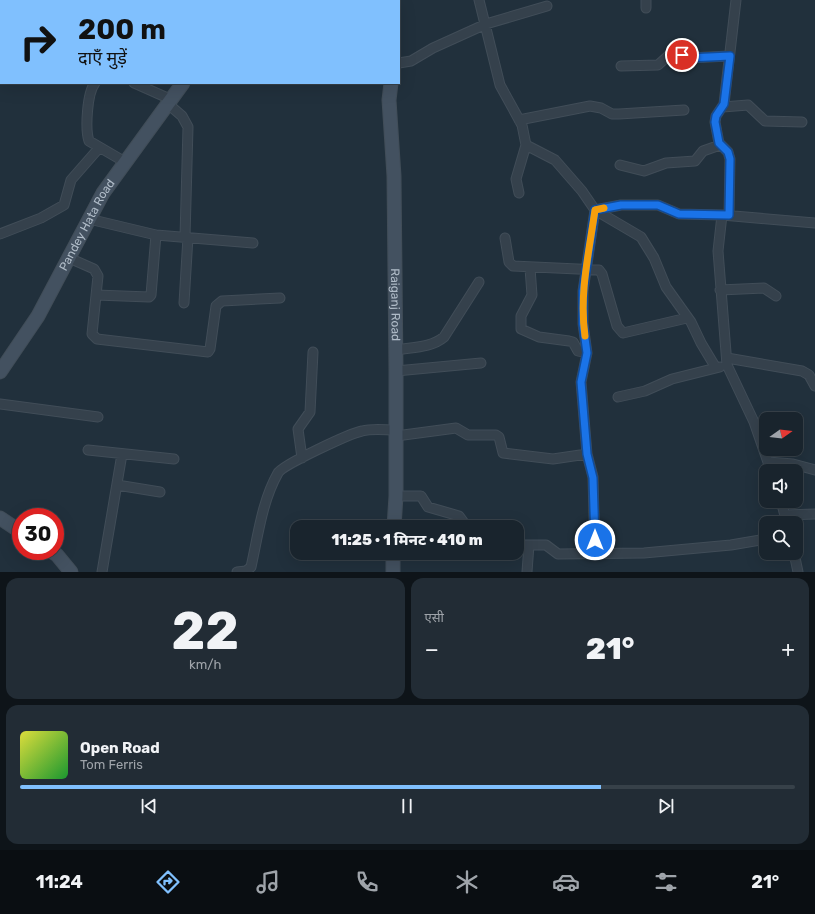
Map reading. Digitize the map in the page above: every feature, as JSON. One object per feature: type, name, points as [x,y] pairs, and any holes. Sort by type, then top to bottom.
[{"type":"main road","name":"Pandey Hata Road","points":[[0,372],[38,316],[103,193],[182,84]]},
{"type":"main road","name":"Raiganj Road","points":[[391,84],[389,100],[394,176],[396,350],[396,496],[394,520]]},
{"type":"main road","points":[[0,518],[12,526]]},
{"type":"main road","points":[[62,560],[71,572]]},
{"type":"main road","points":[[393,560],[393,572]]},
{"type":"street","points":[[478,0],[486,24],[500,85],[522,125],[526,145],[516,179],[519,193]]},
{"type":"street","points":[[736,0],[723,107],[716,116],[715,122],[717,139],[720,145],[728,152],[730,159],[725,215],[718,251],[720,290],[727,362],[754,422],[769,464]]},
{"type":"street","points":[[400,63],[411,61],[433,48],[486,24],[547,6]]},
{"type":"street","points":[[621,66],[658,65],[668,56],[678,55],[689,58],[730,56]]},
{"type":"street","points":[[94,84],[92,88],[87,114],[88,137],[92,144],[125,162]]},
{"type":"street","points":[[136,84],[169,101],[182,116],[188,127],[187,237],[184,303]]},
{"type":"street","points":[[723,107],[748,105],[765,120],[802,122]]},
{"type":"street","points":[[519,120],[590,106],[601,108],[612,114],[684,110]]},
{"type":"street","points":[[526,145],[556,160],[582,191],[595,210],[641,237],[654,258],[666,287],[687,318],[716,368]]},
{"type":"street","points":[[620,165],[644,171],[666,163],[695,161],[703,151],[720,145]]},
{"type":"street","points":[[0,234],[42,218],[64,205],[70,180],[99,148]]},
{"type":"street","points":[[595,210],[621,205],[658,205],[679,214],[725,215],[815,223]]},
{"type":"street","points":[[595,210],[583,291],[583,324],[587,353],[581,382],[587,454],[593,478],[595,554]]},
{"type":"street","points":[[89,219],[156,235],[253,243]]},
{"type":"street","points":[[96,294],[149,297],[151,295],[156,235]]},
{"type":"street","points":[[505,238],[509,262],[517,267],[586,270],[597,269],[602,274],[617,326],[623,333],[687,318]]},
{"type":"street","points":[[69,258],[94,269],[97,272],[98,276],[92,334],[97,339],[205,352],[210,349],[216,306],[218,303],[222,301],[280,298]]},
{"type":"street","points":[[530,268],[531,298],[521,316],[521,330],[539,337],[573,342],[578,351],[587,353]]},
{"type":"street","points":[[396,350],[429,345],[438,342],[444,337],[479,282]]},
{"type":"street","points":[[720,290],[764,288],[776,296]]},
{"type":"street","points":[[302,458],[298,429],[310,412],[313,352]]},
{"type":"street","points":[[618,397],[645,391],[672,379],[716,368],[727,362],[802,371],[809,375],[815,386]]},
{"type":"street","points":[[396,371],[481,363]]},
{"type":"street","points":[[0,404],[98,416]]},
{"type":"street","points":[[237,572],[250,571],[266,504],[278,471],[357,432],[364,430],[396,433],[456,428],[468,435],[496,435],[499,437],[503,453],[513,456],[553,459],[587,454]]},
{"type":"street","points":[[88,450],[174,459]]},
{"type":"street","points":[[102,572],[122,454]]},
{"type":"street","points":[[803,467],[815,470]]},
{"type":"street","points":[[117,485],[160,492]]},
{"type":"street","points":[[396,496],[421,496],[428,507],[459,516],[462,520]]},
{"type":"street","points":[[803,516],[815,514]]},
{"type":"street","points":[[524,545],[546,545],[558,554],[644,554],[731,545],[759,540]]},
{"type":"street","points":[[527,572],[529,545]]},
{"type":"street","points":[[795,560],[798,572]]},
{"type":"slow traffic","points":[[585,336],[583,324],[584,281],[595,210],[604,208]]},
{"type":"route","points":[[595,540],[593,478],[587,454],[581,382],[587,353],[583,324],[583,291],[595,210],[621,205],[658,205],[674,213],[686,215],[729,215],[730,159],[728,152],[722,148],[717,139],[715,122],[716,116],[724,104],[730,56],[689,58],[682,55]]}]
